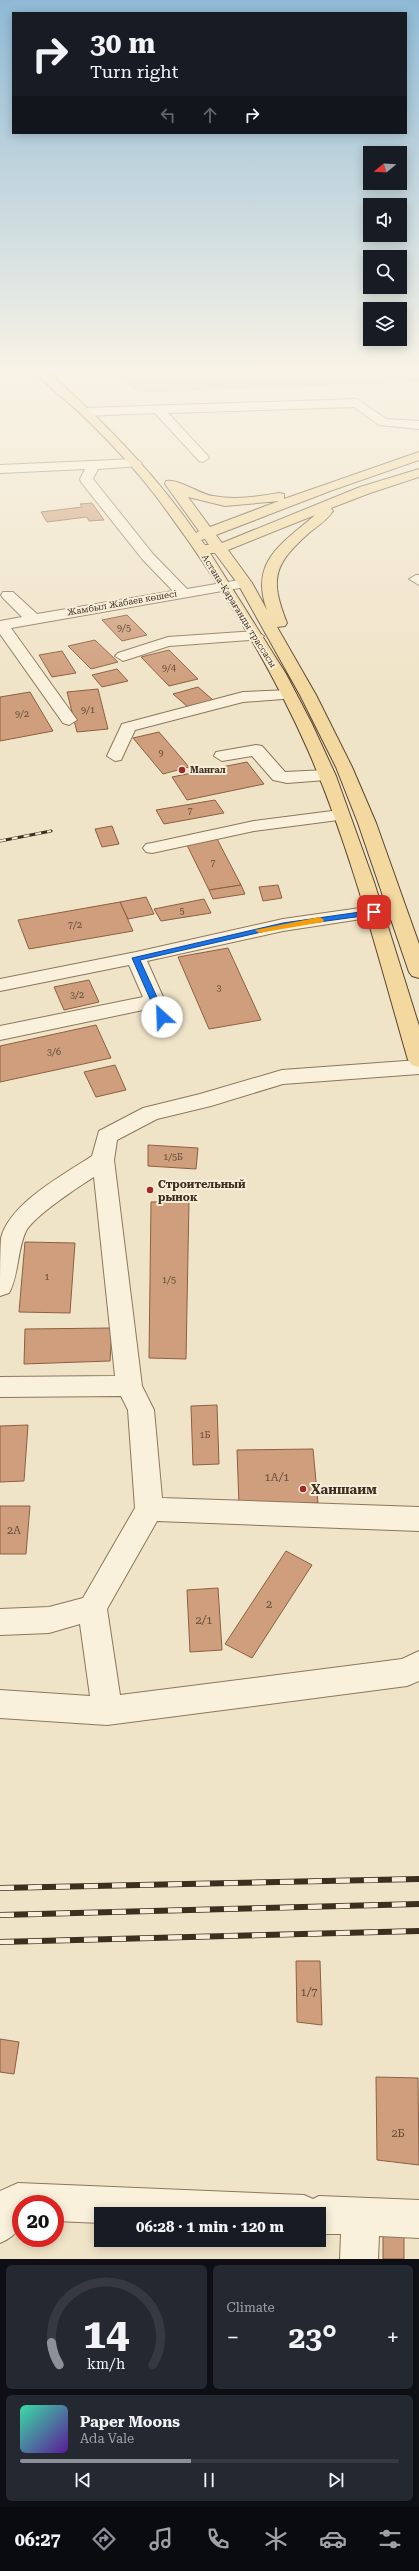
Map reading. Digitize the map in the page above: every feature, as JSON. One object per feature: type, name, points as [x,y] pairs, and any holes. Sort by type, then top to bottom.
[{"type":"main road","name":"Астана-Қарағанды трассасы","points":[[144,473],[197,544],[224,585],[265,636],[308,695],[344,767],[367,823],[419,972]]},
{"type":"main road","name":"Астана-Қарағанды трассасы","points":[[162,473],[171,483],[245,583],[289,695],[326,775],[374,912],[419,1060]]},
{"type":"main road","points":[[197,544],[209,533],[325,488],[368,473]]},
{"type":"main road","points":[[197,544],[220,548],[365,490],[418,473]]},
{"type":"main road","points":[[171,483],[195,497],[225,502],[261,500],[325,488]]},
{"type":"main road","points":[[265,636],[281,623],[269,597],[268,580],[272,564],[280,553],[326,513],[329,504]]},
{"type":"street","points":[[89,473],[86,479],[148,557],[183,593]]},
{"type":"street","name":"Жамбыл Жабаев көшесі","points":[[0,625],[32,618],[224,585],[245,583]]},
{"type":"street","points":[[8,595],[32,618]]},
{"type":"street","points":[[0,625],[69,720]]},
{"type":"street","points":[[123,656],[168,642],[265,636]]},
{"type":"street","points":[[115,756],[128,727],[243,698],[289,695]]},
{"type":"street","points":[[222,756],[256,750],[279,776],[287,778],[326,775]]},
{"type":"street","points":[[152,848],[254,826],[340,815]]},
{"type":"street","points":[[0,985],[136,958],[283,925],[374,912]]},
{"type":"street","points":[[1,1030],[158,1009],[136,958]]},
{"type":"street","points":[[107,1711],[92,1608],[149,1509],[141,1410],[129,1386],[103,1160],[107,1136],[151,1112],[203,1101],[282,1077],[419,1067]]},
{"type":"street","points":[[0,1286],[2,1272],[16,1226],[52,1193],[103,1160]]},
{"type":"street","points":[[0,1387],[129,1386]]},
{"type":"street","points":[[149,1509],[419,1519]]},
{"type":"street","points":[[0,1622],[49,1620],[92,1608]]},
{"type":"street","points":[[0,1704],[107,1711],[407,1672],[419,1664]]},
{"type":"street","points":[[0,2224],[10,2206],[18,2201],[150,2207]]},
{"type":"street","points":[[326,2215],[419,2219]]},
{"type":"street","points":[[359,2259],[361,2217]]},
{"type":"building","points":[[92,503],[104,520],[89,521],[87,517],[47,522],[41,512],[82,507],[80,504]]},
{"type":"building","points":[[127,615],[147,635],[122,641],[102,620]]},
{"type":"building","points":[[95,640],[118,662],[91,669],[68,646]]},
{"type":"building","points":[[169,650],[198,679],[169,686],[141,657]]},
{"type":"building","points":[[62,651],[76,673],[52,677],[39,655]]},
{"type":"building","points":[[117,669],[128,681],[102,687],[92,675]]},
{"type":"building","points":[[198,687],[213,700],[188,707],[173,694]]},
{"type":"building","points":[[98,689],[108,729],[77,732],[67,692]]},
{"type":"building","points":[[30,692],[53,731],[0,741],[0,697]]},
{"type":"building","points":[[159,732],[189,767],[163,774],[133,738]]},
{"type":"building","points":[[247,762],[264,784],[187,800],[172,777]]},
{"type":"building","points":[[215,800],[224,813],[164,824],[156,810]]},
{"type":"building","points":[[112,826],[119,844],[102,847],[95,829]]},
{"type":"building","points":[[216,837],[241,885],[209,890],[185,841]]},
{"type":"building","points":[[241,885],[245,894],[213,899],[209,890]]},
{"type":"building","points":[[278,885],[282,898],[263,901],[259,887]]},
{"type":"building","points":[[146,897],[154,914],[128,919],[120,902]]},
{"type":"building","points":[[204,899],[211,913],[161,921],[154,909]]},
{"type":"building","points":[[120,902],[133,931],[29,949],[18,920]]},
{"type":"building","points":[[228,948],[261,1020],[209,1029],[178,957]]},
{"type":"building","points":[[89,980],[99,1002],[64,1010],[54,987]]},
{"type":"building","points":[[96,1025],[111,1058],[0,1082],[0,1046]]},
{"type":"building","points":[[115,1065],[126,1090],[96,1097],[84,1072]]},
{"type":"building","points":[[148,1145],[198,1148],[196,1169],[148,1166]]},
{"type":"building","points":[[189,1201],[186,1359],[149,1358],[151,1202]]},
{"type":"building","points":[[25,1242],[75,1243],[70,1313],[19,1312]]},
{"type":"building","points":[[112,1328],[110,1361],[24,1364],[25,1329]]},
{"type":"building","points":[[217,1405],[219,1464],[193,1465],[191,1406]]},
{"type":"building","points":[[28,1425],[24,1481],[0,1482],[0,1426]]},
{"type":"building","points":[[313,1449],[318,1503],[239,1505],[237,1450]]},
{"type":"building","points":[[0,1506],[30,1506],[26,1554],[0,1554]]},
{"type":"building","points":[[286,1551],[312,1565],[252,1658],[225,1644]]},
{"type":"building","points":[[218,1588],[222,1650],[190,1652],[187,1590]]},
{"type":"building","points":[[296,1961],[320,1961],[322,2025],[297,2022]]},
{"type":"building","points":[[0,2039],[19,2042],[14,2074],[0,2072]]},
{"type":"building","points":[[376,2077],[418,2078],[419,2165],[377,2160]]},
{"type":"building","points":[[383,2233],[404,2235],[404,2259],[383,2259]]},
{"type":"railway","points":[[0,841],[51,831]]},
{"type":"railway","points":[[0,1888],[419,1879]]},
{"type":"railway","points":[[0,1915],[419,1904]]},
{"type":"railway","points":[[0,1942],[419,1931]]},
{"type":"slow traffic","points":[[259,930],[320,920]]},
{"type":"place","name":"Мангал","points":[[182,770]]},
{"type":"place","name":"Строительный рынок","points":[[150,1190]]},
{"type":"place","name":"Ханшаим","points":[[303,1489]]},
{"type":"route","points":[[162,1017],[136,958],[283,925],[374,912]]}]
